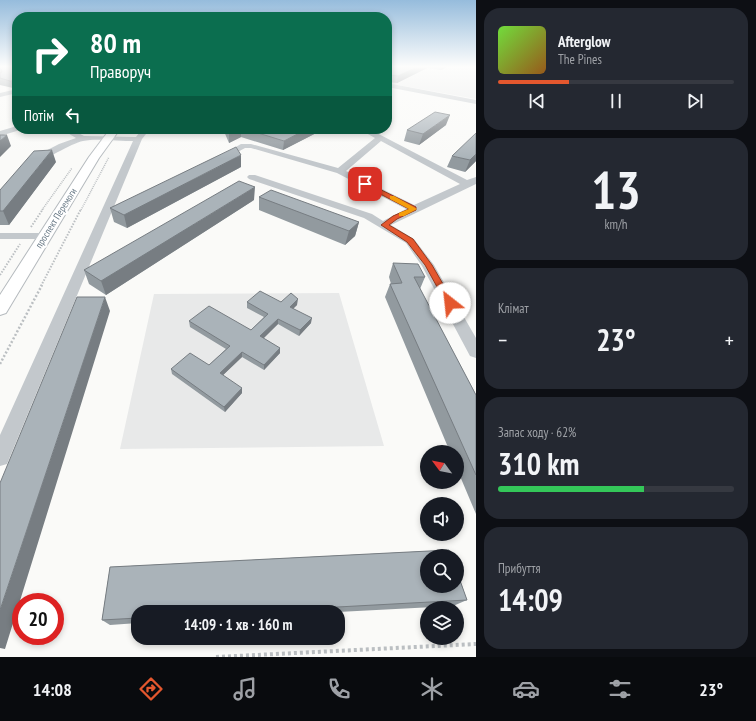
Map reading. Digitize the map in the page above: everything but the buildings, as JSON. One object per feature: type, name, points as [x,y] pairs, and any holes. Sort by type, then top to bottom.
[{"type":"main road","name":"проспект Перемоги","points":[[0,309],[44,236],[113,135]]},
{"type":"lane","points":[[453,98],[476,102]]},
{"type":"lane","points":[[0,134],[12,130]]},
{"type":"lane","points":[[75,134],[83,138]]},
{"type":"lane","points":[[0,457],[142,134],[83,138],[62,146],[35,160]]},
{"type":"lane","points":[[372,134],[471,182]]},
{"type":"lane","points":[[340,171],[380,138]]},
{"type":"lane","points":[[210,164],[244,146],[251,146],[340,171],[414,209]]},
{"type":"lane","points":[[252,177],[363,214],[410,241],[428,265],[476,352]]},
{"type":"lane","points":[[384,225],[395,218],[471,182]]},
{"type":"lane","points":[[0,236],[44,236]]},
{"type":"path","points":[[0,364],[113,135]]},
{"type":"path","points":[[0,275],[58,187],[77,163]]},
{"type":"path","points":[[216,657],[476,644]]},
{"type":"shaded area","points":[[339,293],[384,446],[120,449],[154,294]]},
{"type":"slow traffic","points":[[392,198],[414,209],[401,215]]},
{"type":"route","points":[[365,184],[414,209],[384,225],[410,241],[428,265],[450,303]]}]
